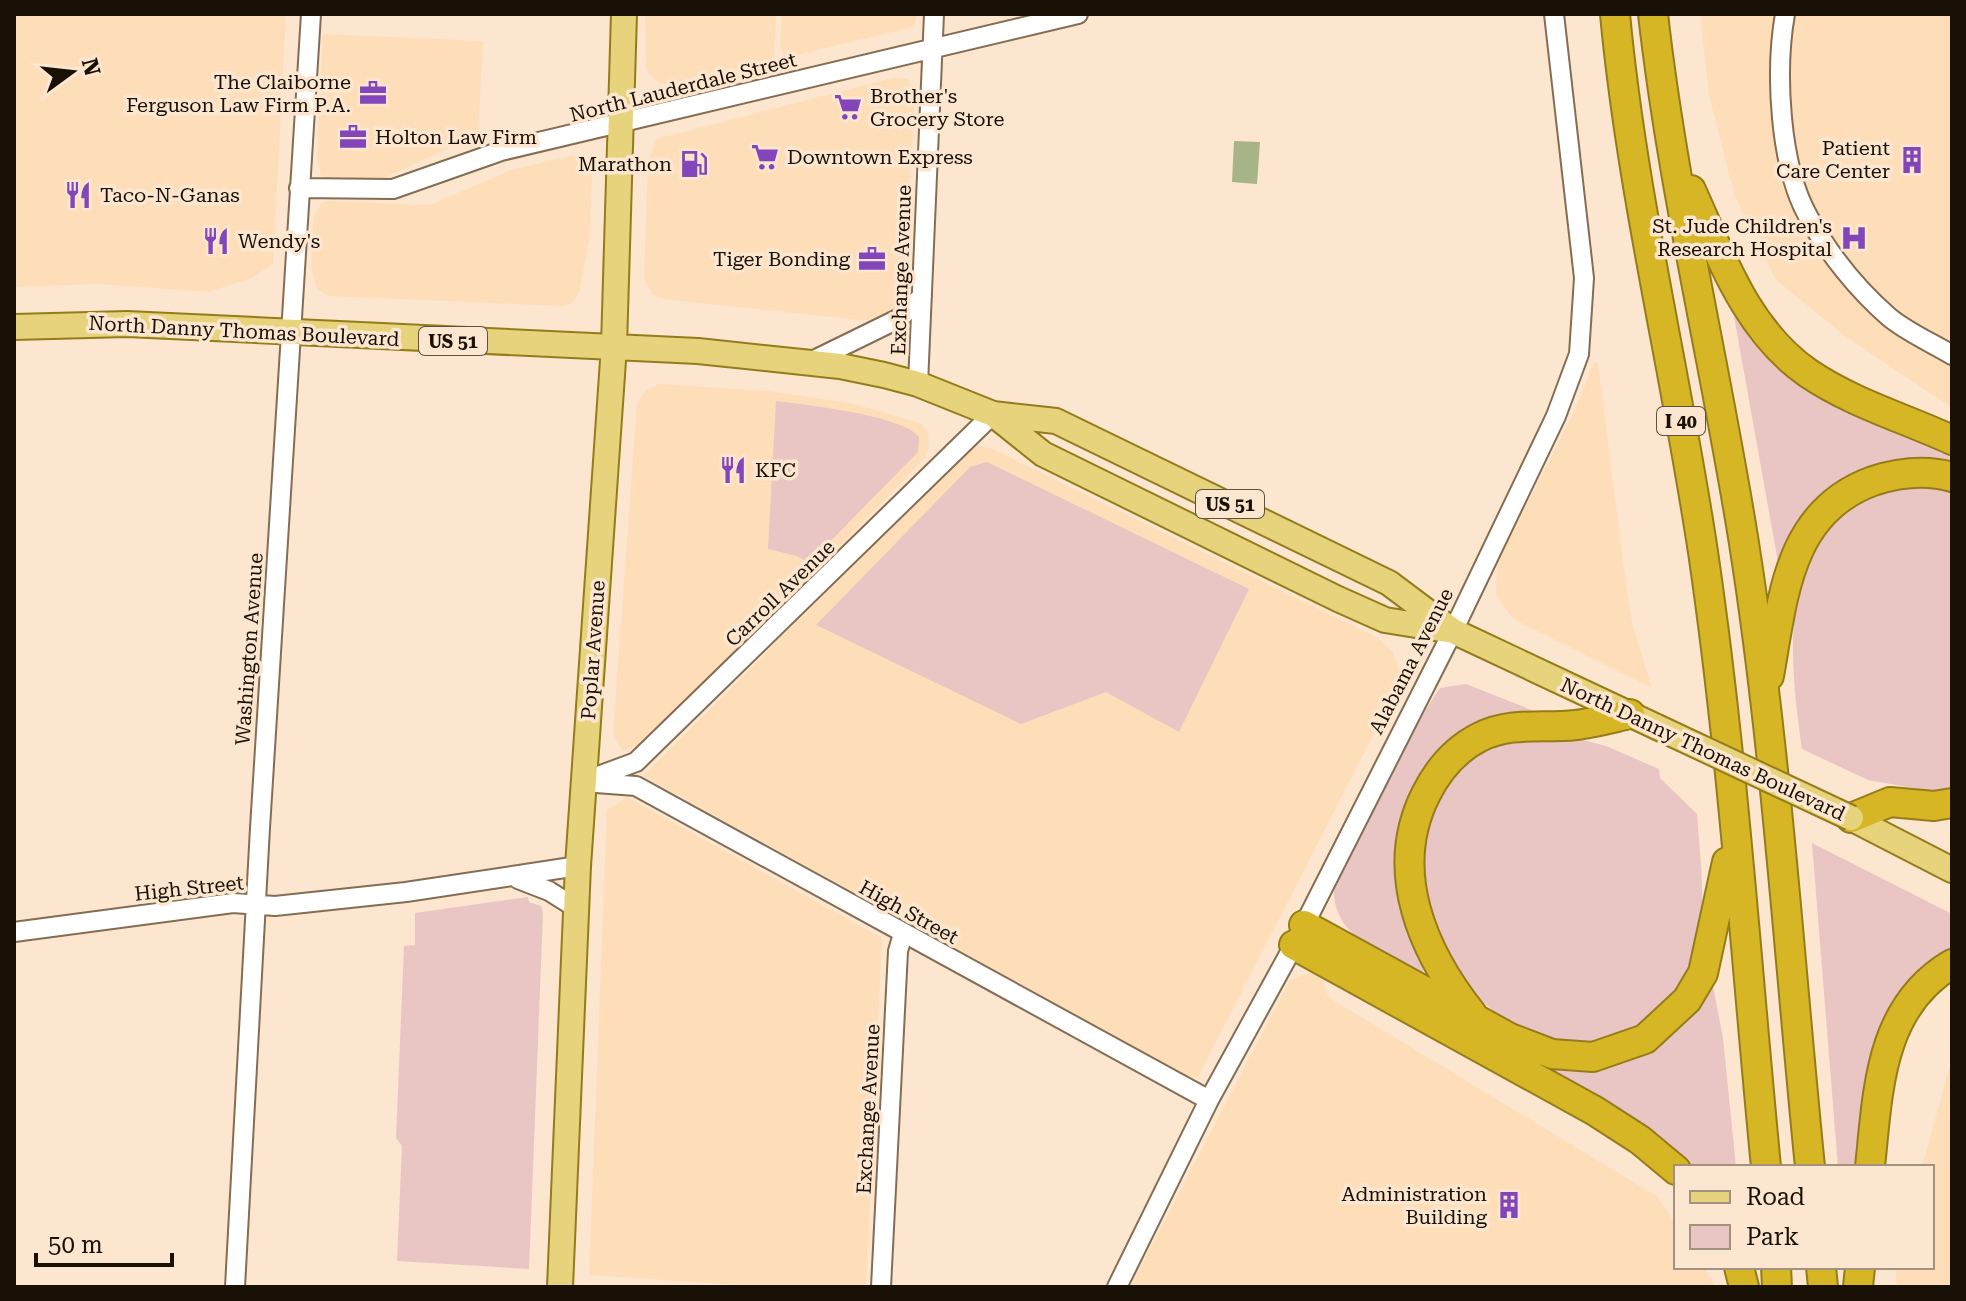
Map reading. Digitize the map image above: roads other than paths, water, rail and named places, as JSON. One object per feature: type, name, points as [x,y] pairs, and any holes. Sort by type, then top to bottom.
[{"type":"highway","name":"I 40","points":[[1615,14],[1631,147],[1703,553],[1766,1165]]},
{"type":"highway","name":"I 40","points":[[1653,14],[1673,149],[1743,540],[1765,702],[1810,1165]]},
{"type":"highway","points":[[1673,149],[1737,291],[1777,345],[1808,373],[1848,396],[1952,440]]},
{"type":"highway","points":[[1765,702],[1788,569],[1796,549],[1817,518],[1842,497],[1880,479],[1922,473],[1952,477]]},
{"type":"highway","points":[[1477,1021],[1437,963],[1414,907],[1408,868],[1416,816],[1424,799],[1454,755],[1480,737],[1514,726],[1574,726],[1630,714]]},
{"type":"highway","points":[[1851,818],[1890,802],[1934,806],[1952,803]]},
{"type":"highway","points":[[1299,935],[1533,1049],[1574,1057],[1611,1053],[1661,1028],[1687,1000],[1703,973],[1733,830]]},
{"type":"highway","points":[[1299,935],[1595,1111],[1640,1140],[1674,1168]]},
{"type":"highway","points":[[1870,1165],[1879,1079],[1892,1032],[1921,987],[1952,964]]},
{"type":"main road","name":"Poplar Avenue","points":[[560,1287],[578,866],[614,346],[624,14]]},
{"type":"main road","name":"North Danny Thomas Boulevard","points":[[14,327],[127,324],[526,346],[614,346],[698,351],[840,366],[918,384],[993,414],[1056,421],[1389,583],[1453,631],[1851,818],[1952,870]]},
{"type":"main road","name":"North Danny Thomas Boulevard","points":[[993,414],[1043,454],[1338,599],[1385,620],[1453,631]]},
{"type":"street","name":"Washington Avenue","points":[[235,1287],[311,14]]},
{"type":"street","name":"Exchange Avenue","points":[[918,384],[934,14]]},
{"type":"street","name":"North Lauderdale Street","points":[[299,188],[393,189],[501,151],[623,125],[1078,14]]},
{"type":"street","name":"Alabama Avenue","points":[[1117,1287],[1209,1100],[1299,935],[1453,631],[1556,416],[1579,354],[1584,278],[1554,14]]},
{"type":"street","points":[[1785,14],[1779,63],[1784,114],[1790,166],[1807,216],[1846,271],[1891,318],[1952,355]]},
{"type":"street","points":[[808,364],[900,318],[922,296]]},
{"type":"street","name":"Carroll Avenue","points":[[583,782],[636,762],[993,414]]},
{"type":"street","name":"High Street","points":[[583,782],[636,786],[1209,1100]]},
{"type":"street","name":"High Street","points":[[14,932],[233,903],[275,906],[511,878],[578,866]]},
{"type":"street","name":"High Street","points":[[511,878],[537,885],[576,908]]},
{"type":"street","name":"Exchange Avenue","points":[[881,1287],[898,951],[903,934]]},
{"type":"place","name":"The Claiborne Ferguson Law Firm P.A.","points":[[373,93]]},
{"type":"place","name":"Brother's Grocery Store","points":[[848,107]]},
{"type":"place","name":"Holton Law Firm","points":[[353,137]]},
{"type":"place","name":"Downtown Express","points":[[765,157]]},
{"type":"place","name":"Patient Care Center","points":[[1912,160]]},
{"type":"place","name":"Marathon","points":[[694,164]]},
{"type":"place","name":"Taco-N-Ganas","points":[[78,195]]},
{"type":"place","name":"St. Jude Children's Research Hospital","points":[[1854,238]]},
{"type":"place","name":"Wendy's","points":[[216,241]]},
{"type":"place","name":"Tiger Bonding","points":[[872,259]]},
{"type":"place","name":"KFC","points":[[733,470]]},
{"type":"place","name":"Administration Building","points":[[1509,1205]]}]
